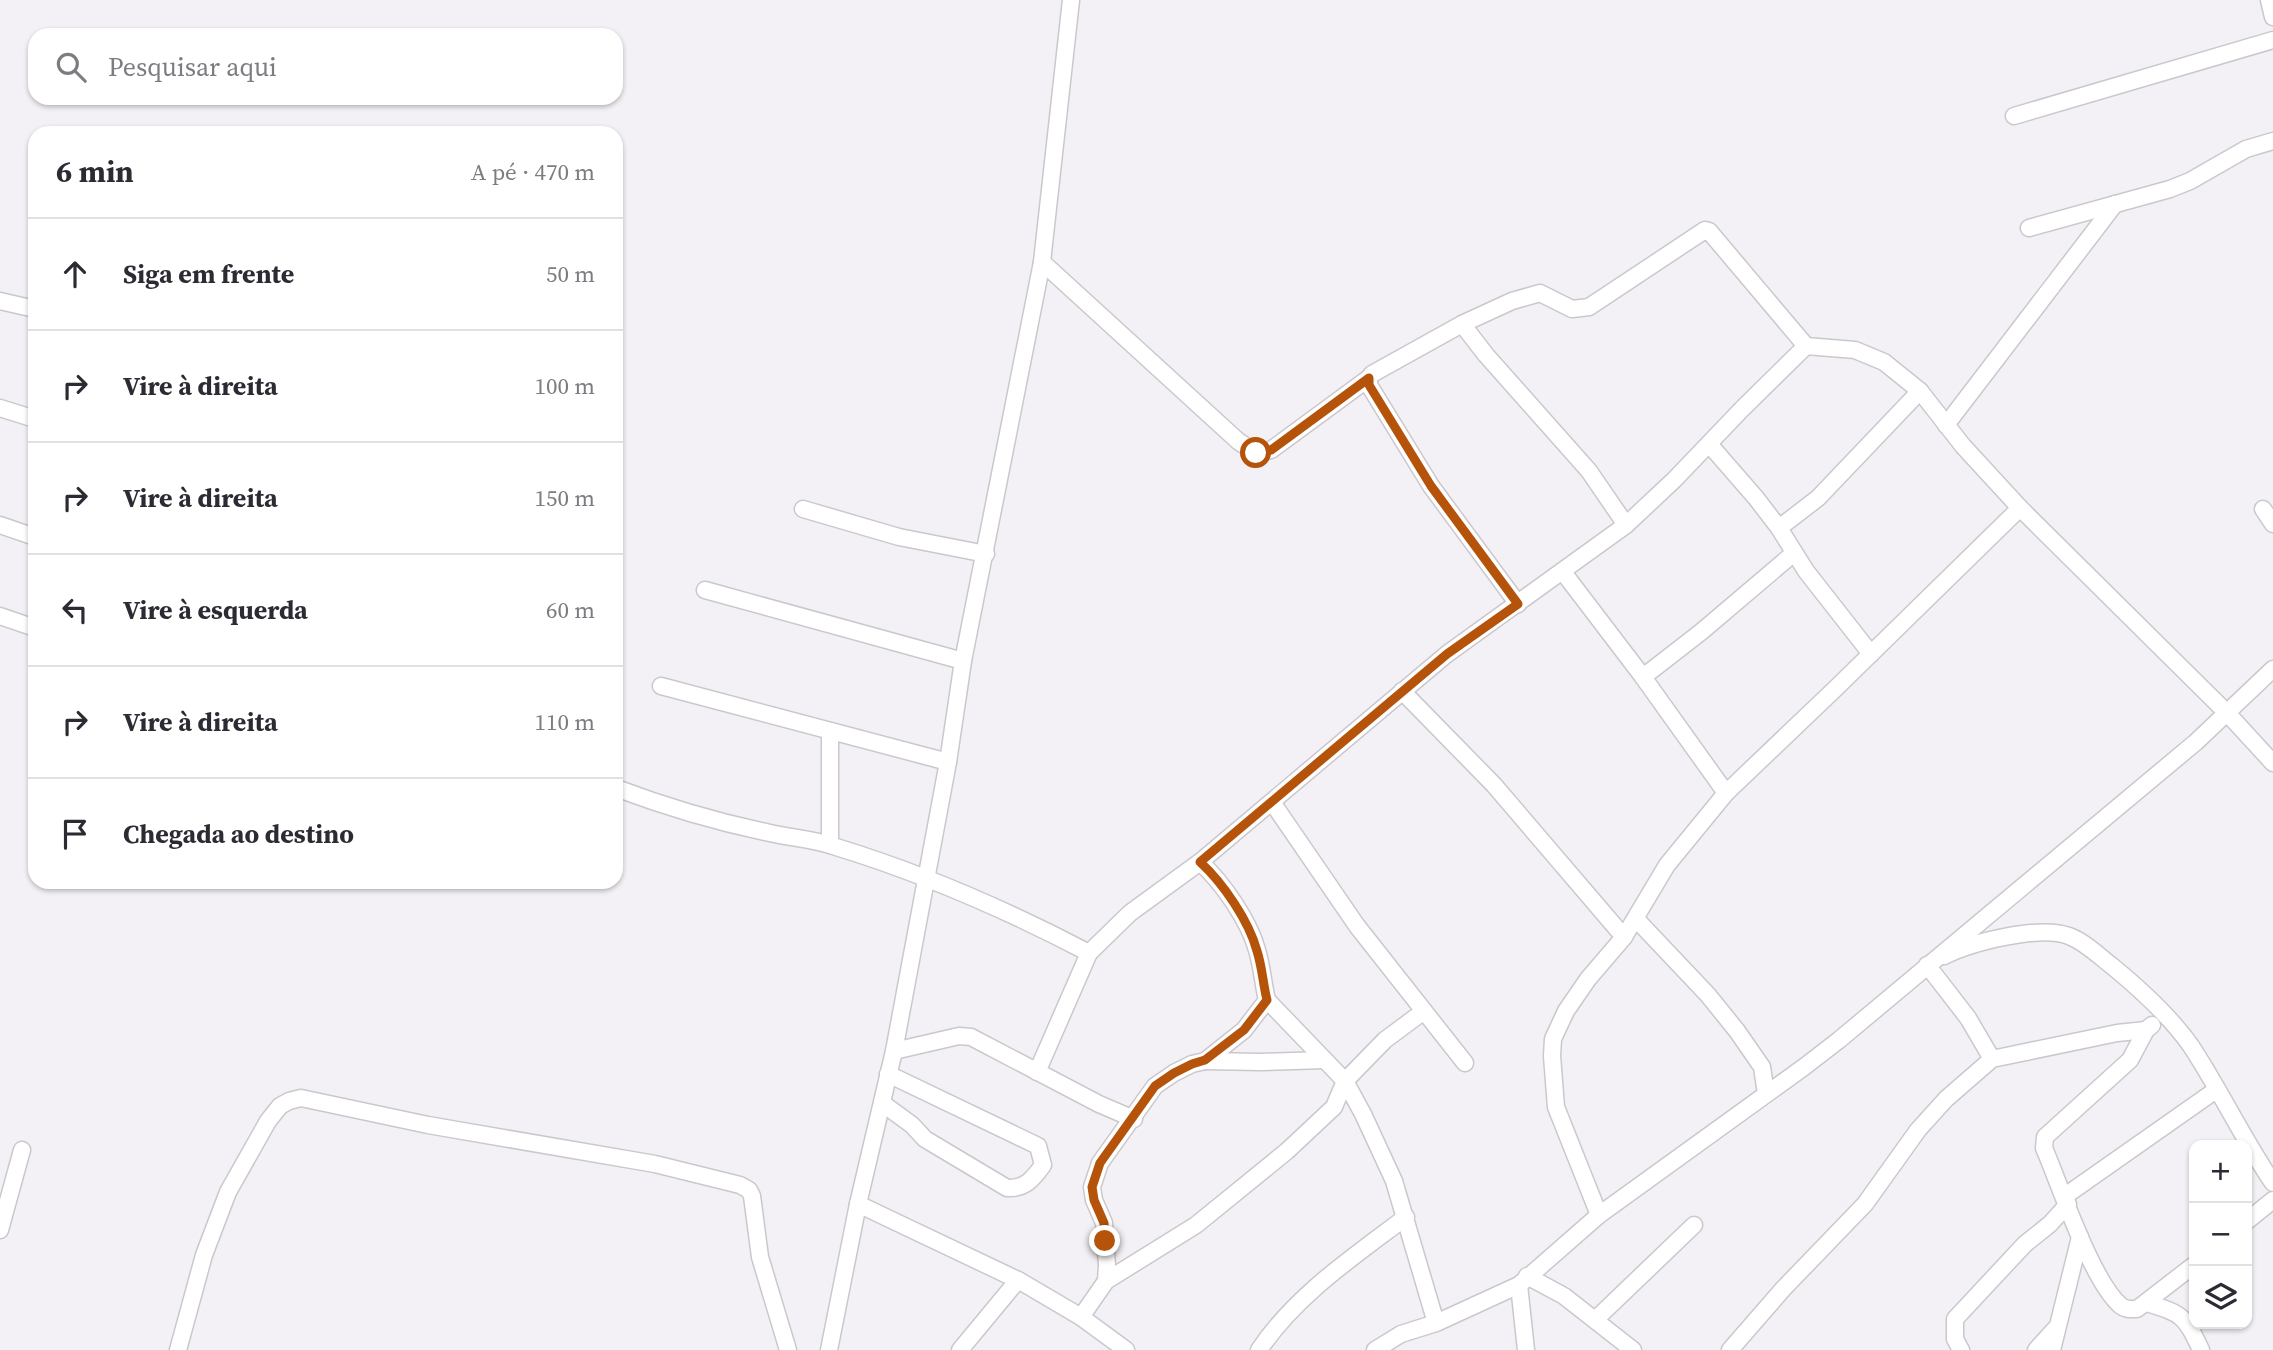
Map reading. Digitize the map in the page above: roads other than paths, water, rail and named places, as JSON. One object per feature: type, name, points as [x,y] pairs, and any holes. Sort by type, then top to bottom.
[{"type":"street","points":[[829,1350],[858,1204],[894,1051],[948,762],[963,661],[1042,262],[1072,0]]},
{"type":"street","points":[[2269,0],[2273,17]]},
{"type":"street","points":[[2014,116],[2273,40]]},
{"type":"street","points":[[2029,228],[2190,181],[2246,149],[2273,141]]},
{"type":"street","points":[[1946,425],[2115,204]]},
{"type":"street","points":[[1042,262],[1238,441],[1256,453],[1271,450],[1372,374],[1462,324],[1512,301],[1541,293],[1573,309],[1588,307],[1705,230],[1709,230],[1806,346],[1855,350],[1884,362],[1920,391],[1946,425],[2020,508],[2228,714],[2273,763]]},
{"type":"street","points":[[0,301],[28,307]]},
{"type":"street","points":[[1462,324],[1492,362],[1584,464],[1626,525]]},
{"type":"street","points":[[1037,1072],[1089,953],[1130,913],[1158,890],[1200,862],[1447,654],[1626,525],[1806,346]]},
{"type":"street","points":[[1369,378],[1369,385],[1431,486],[1518,604]]},
{"type":"street","points":[[1779,528],[1818,498],[1920,391]]},
{"type":"street","points":[[0,408],[28,417]]},
{"type":"street","points":[[1709,444],[1779,528],[1794,553],[1871,654]]},
{"type":"street","points":[[1599,1215],[1556,1107],[1553,1039],[1566,1011],[1588,979],[1624,937],[1667,865],[1726,793],[2020,508]]},
{"type":"street","points":[[803,509],[899,537],[986,554]]},
{"type":"street","points":[[2263,509],[2273,524]]},
{"type":"street","points":[[0,525],[28,535]]},
{"type":"street","points":[[1643,677],[1794,553]]},
{"type":"street","points":[[1563,572],[1726,793]]},
{"type":"street","points":[[705,590],[963,661]]},
{"type":"street","points":[[0,616],[28,626]]},
{"type":"street","points":[[1375,1350],[1401,1342],[1523,1281],[1599,1215],[1839,1040],[2228,714],[2273,669]]},
{"type":"street","points":[[661,686],[948,762]]},
{"type":"street","points":[[1402,691],[1494,785],[1624,937]]},
{"type":"street","points":[[830,731],[830,844]]},
{"type":"street","points":[[623,791],[667,808],[770,833],[830,844],[927,878],[1089,953]]},
{"type":"street","points":[[1272,802],[1357,926],[1465,1063]]},
{"type":"street","points":[[1200,862],[1227,892],[1254,942],[1267,1000],[1345,1081],[1379,1145],[1406,1217],[1436,1323]]},
{"type":"street","points":[[1636,919],[1708,995],[1737,1031],[1762,1067],[1766,1094]]},
{"type":"street","points":[[1927,965],[1948,954],[2011,936],[2049,932],[2069,936],[2091,949],[2165,1015],[2190,1045],[2273,1183]]},
{"type":"street","points":[[1927,965],[1968,1018],[1992,1059]]},
{"type":"street","points":[[1205,1060],[1244,1030],[1267,1000]]},
{"type":"street","points":[[1081,1317],[1106,1282],[1196,1225],[1287,1152],[1334,1107],[1345,1081],[1385,1040],[1424,1011]]},
{"type":"street","points":[[2165,1015],[2146,1030],[2130,1060],[2045,1137],[2044,1148],[2080,1237],[2102,1279],[2121,1305],[2133,1309],[2147,1303],[2193,1266]]},
{"type":"street","points":[[1730,1350],[1783,1289],[1866,1204],[1937,1109],[1992,1059],[2117,1033],[2146,1030]]},
{"type":"street","points":[[894,1051],[964,1036],[1134,1119]]},
{"type":"street","points":[[1106,1282],[1104,1223],[1094,1200],[1092,1187],[1100,1163],[1155,1086],[1174,1073],[1205,1060],[1324,1060]]},
{"type":"street","points":[[882,1103],[912,1125],[925,1139],[1007,1188],[1028,1184],[1043,1165],[1038,1146],[888,1074]]},
{"type":"street","points":[[1961,1350],[1955,1339],[1955,1319],[2025,1244],[2050,1224],[2066,1200],[2216,1090]]},
{"type":"street","points":[[178,1350],[204,1255],[228,1192],[268,1121],[280,1106],[301,1098],[428,1125],[655,1164],[740,1185],[749,1190],[752,1196],[760,1257],[788,1350]]},
{"type":"street","points":[[0,1230],[22,1150]]},
{"type":"street","points":[[2252,1217],[2273,1200]]},
{"type":"street","points":[[858,1204],[1018,1280],[1081,1317],[1121,1349]]},
{"type":"street","points":[[1259,1350],[1286,1315],[1325,1278],[1406,1217]]},
{"type":"street","points":[[1596,1320],[1694,1225]]},
{"type":"street","points":[[2052,1350],[2080,1237]]},
{"type":"street","points":[[960,1350],[1018,1280]]},
{"type":"street","points":[[1523,1281],[1564,1296],[1633,1350]]},
{"type":"street","points":[[1523,1281],[1526,1350]]},
{"type":"street","points":[[2147,1303],[2175,1312],[2184,1319],[2201,1350]]},
{"type":"street","points":[[2036,1350],[2057,1327]]}]
